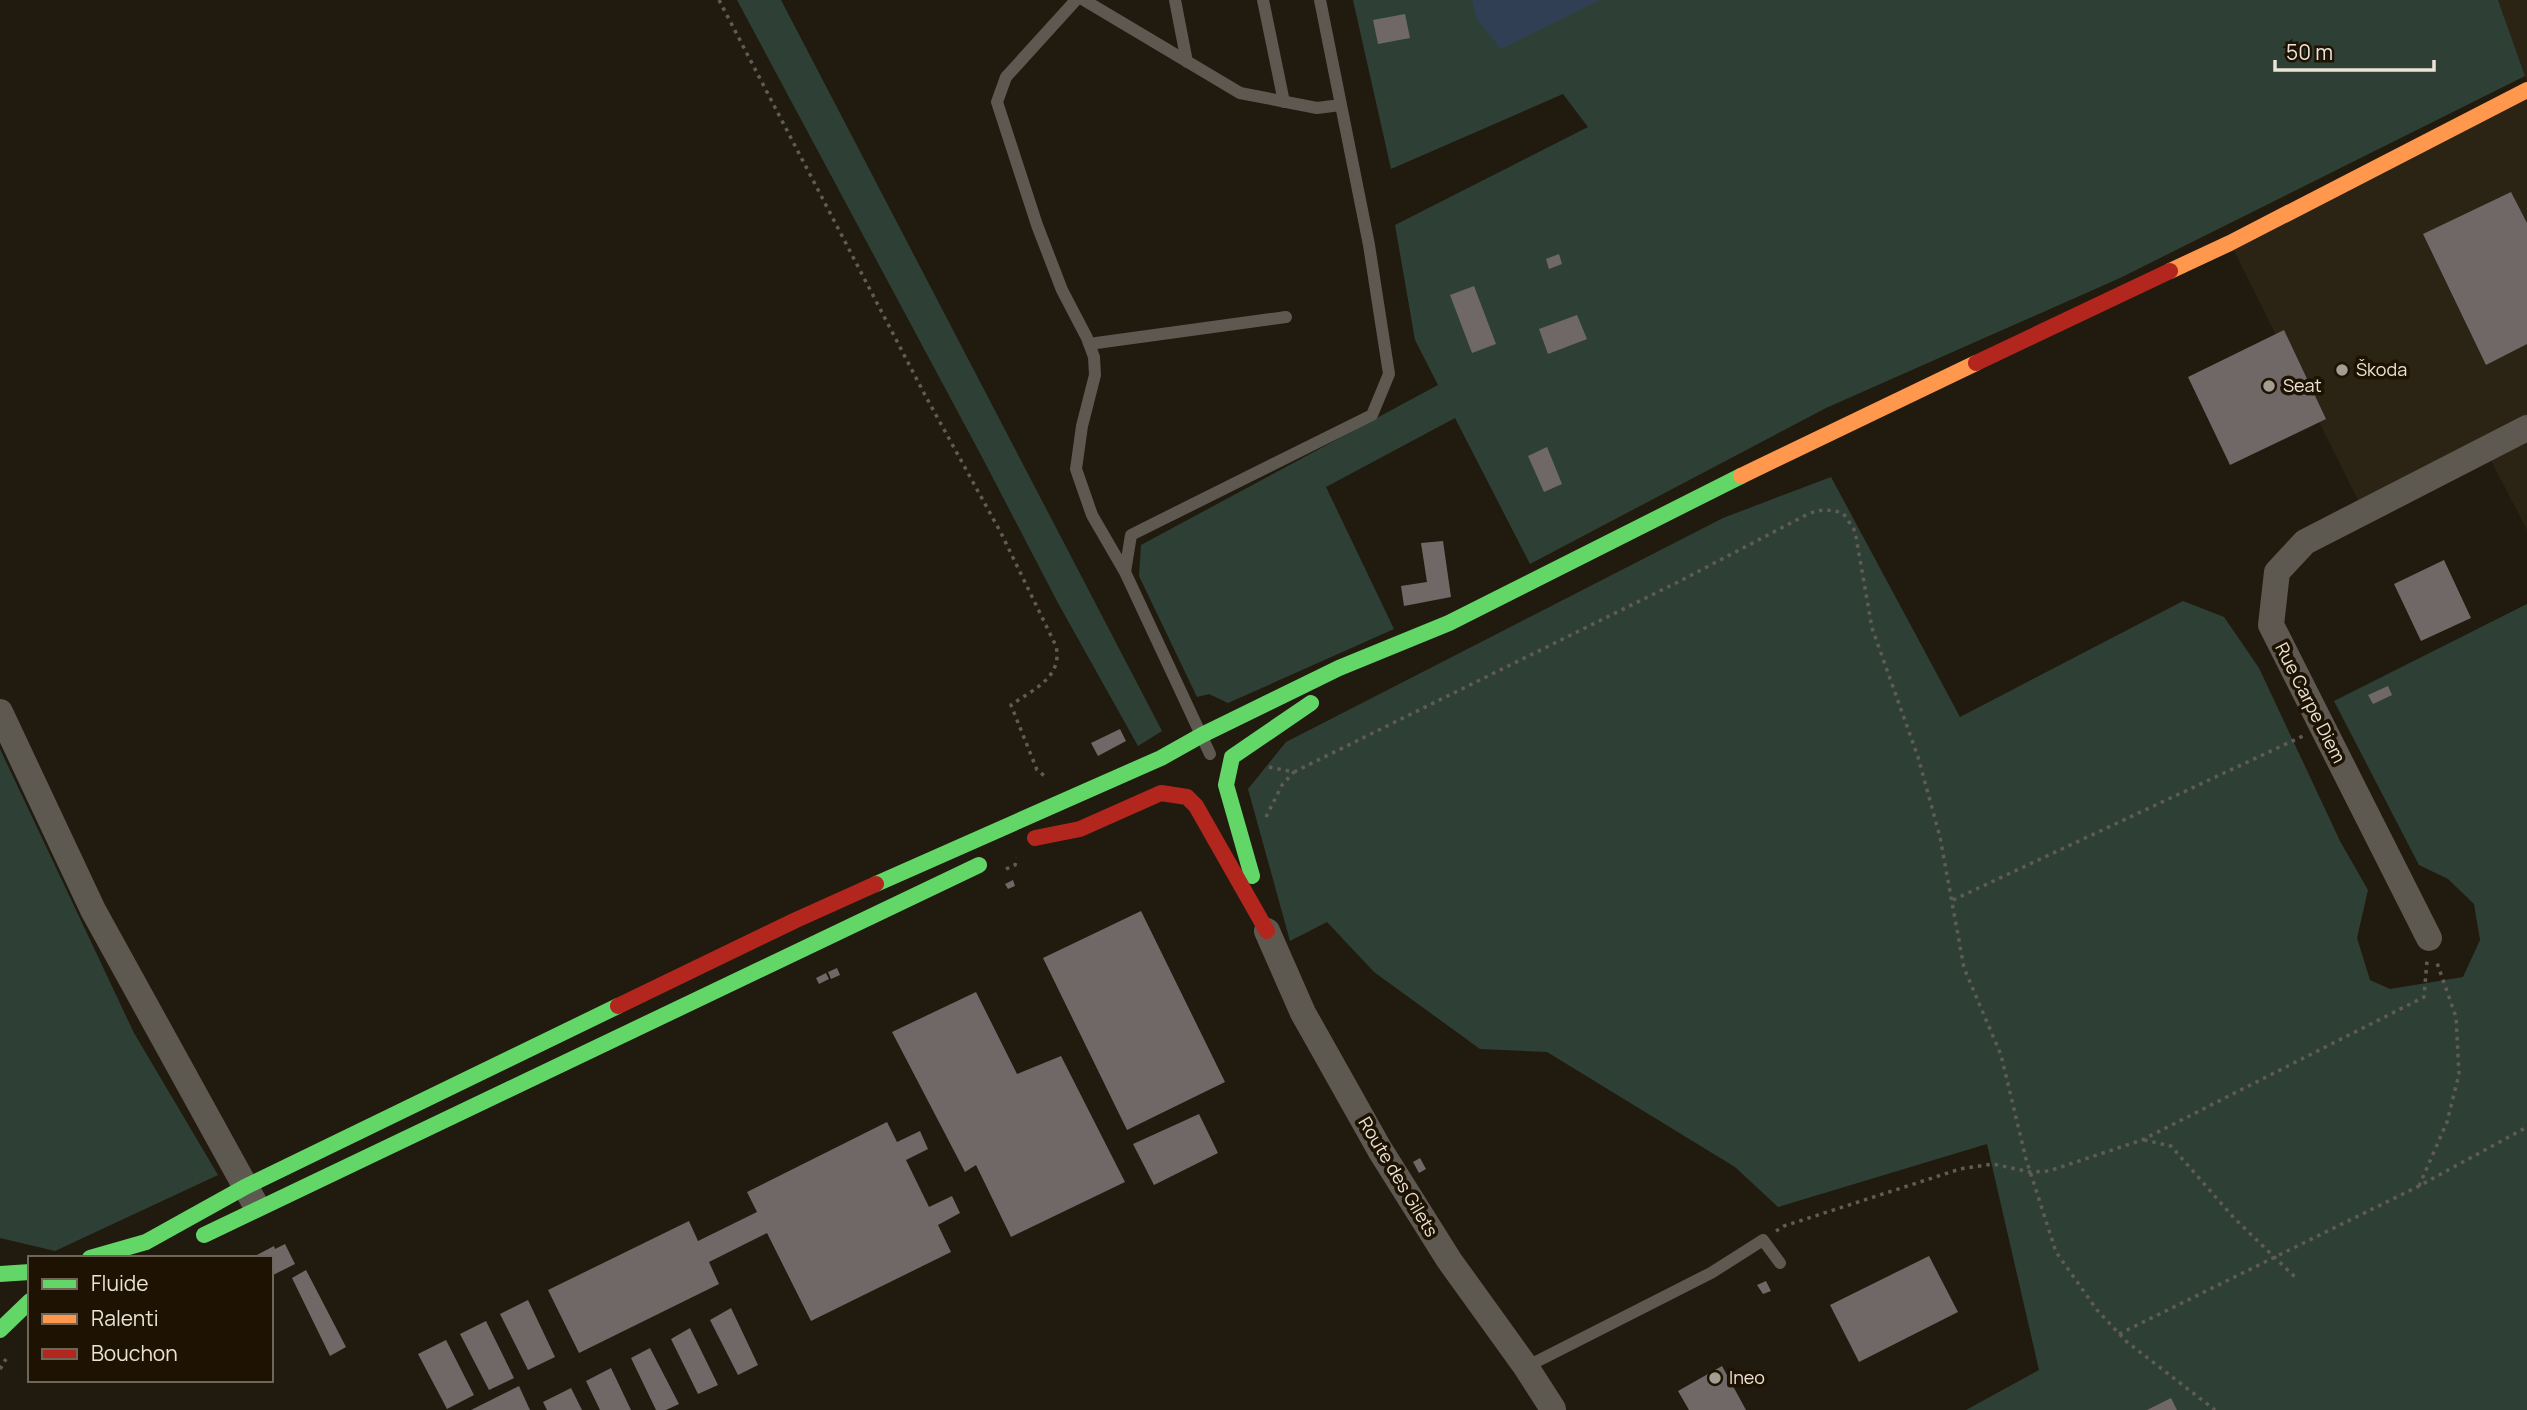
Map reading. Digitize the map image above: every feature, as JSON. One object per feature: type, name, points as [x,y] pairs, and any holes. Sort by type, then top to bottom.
[{"type":"main road","points":[[97,1256],[146,1242],[245,1187],[796,920],[1161,758],[1339,668],[1449,623],[1809,442],[2230,243],[2527,90]]},
{"type":"main road","points":[[1357,679],[1449,623]]},
{"type":"main road","name":"Route des Gilets","points":[[1195,739],[1203,758],[1317,700],[1232,757],[1226,785],[1268,931]]},
{"type":"main road","name":"Route des Gilets","points":[[1169,774],[1029,841],[1080,829],[1161,793],[1187,797],[1196,806],[1268,931]]},
{"type":"main road","name":"Route des Gilets","points":[[1216,809],[1268,931]]},
{"type":"main road","points":[[187,1243],[989,860]]},
{"type":"main road","points":[[144,1256],[162,1251]]},
{"type":"main road","points":[[0,1274],[28,1272]]},
{"type":"main road","points":[[0,1330],[28,1303]]},
{"type":"street","name":"Rue Carpe Diem","points":[[2429,938],[2272,625],[2277,572],[2305,542],[2527,428]]},
{"type":"street","points":[[0,712],[93,910],[258,1210]]},
{"type":"street","name":"Route des Gilets","points":[[1268,931],[1303,1013],[1380,1150],[1449,1260],[1553,1409]]},
{"type":"lane","points":[[1076,0],[1006,76],[997,102],[1042,238],[1062,290],[1094,357],[1095,375],[1082,426],[1076,469],[1091,515],[1125,572],[1195,739]]},
{"type":"lane","points":[[1084,0],[1240,93],[1317,108],[1341,106]]},
{"type":"lane","points":[[1175,0],[1187,62]]},
{"type":"lane","points":[[1263,0],[1284,102]]},
{"type":"lane","points":[[1125,572],[1130,535],[1372,415],[1389,374],[1368,245],[1320,0]]},
{"type":"lane","points":[[1089,344],[1286,317]]},
{"type":"lane","points":[[1526,1367],[1711,1273],[1763,1240],[1780,1263]]},
{"type":"path","points":[[719,0],[1000,533],[1056,646],[1059,660],[1054,671],[1012,705],[1037,770],[1048,779]]},
{"type":"path","points":[[1242,750],[1254,762],[1294,772],[1680,581],[1808,514],[1829,509],[1843,513],[1855,531],[1872,628],[1918,757],[1940,837],[1964,968],[2001,1055],[2030,1172],[2056,1252],[2096,1310],[2119,1334],[2215,1410]]},
{"type":"path","points":[[1953,900],[2322,727]]},
{"type":"path","points":[[1763,1240],[1784,1226],[1960,1169],[1993,1164],[2030,1172],[2049,1171],[2142,1140],[2424,997],[2429,938]]},
{"type":"path","points":[[2419,1186],[2447,1122],[2459,1074],[2456,1017],[2429,938]]},
{"type":"path","points":[[2119,1334],[2419,1186],[2527,1127]]},
{"type":"path","points":[[2142,1140],[2171,1146],[2234,1218],[2298,1280]]},
{"type":"shaded area","points":[[2498,0],[2527,0],[2527,82],[2525,76]]},
{"type":"shaded area","points":[[2527,90],[2527,530],[2485,449],[2362,508],[2230,243]]},
{"type":"green space","points":[[737,0],[781,0],[1162,731],[1138,746],[1058,603]]},
{"type":"green space","points":[[1353,0],[2498,0],[2525,76],[2120,278],[1826,408],[1530,564],[1455,418],[1326,487],[1394,629],[1228,703],[1209,694],[1197,697],[1139,576],[1141,545],[1438,385],[1415,340],[1395,225],[1588,127],[1563,94],[1391,169]]},
{"type":"green space","points":[[1831,477],[1960,717],[2183,601],[2224,617],[2259,668],[2340,841],[2368,890],[2357,938],[2370,980],[2390,989],[2463,977],[2480,940],[2474,904],[2448,879],[2419,865],[2334,701],[2527,604],[2527,1410],[1966,1410],[2039,1370],[1987,1144],[1778,1207],[1735,1167],[1547,1052],[1480,1049],[1374,972],[1327,922],[1290,941],[1248,789],[1286,742],[1723,518]]},
{"type":"green space","points":[[0,749],[134,1033],[218,1175],[55,1251],[0,1238]]},
{"type":"water","points":[[1472,0],[1600,0],[1501,49],[1477,19]]},
{"type":"building","points":[[1405,14],[1410,38],[1378,44],[1373,20]]},
{"type":"building","points":[[2511,192],[2527,223],[2527,344],[2486,365],[2423,234]]},
{"type":"building","points":[[1559,254],[1562,264],[1549,269],[1546,259]]},
{"type":"building","points":[[1474,286],[1496,344],[1472,353],[1450,295]]},
{"type":"building","points":[[1577,315],[1587,339],[1548,354],[1539,329]]},
{"type":"building","points":[[2284,330],[2326,419],[2230,465],[2188,377]]},
{"type":"building","points":[[1547,447],[1562,484],[1544,492],[1528,456]]},
{"type":"building","points":[[1443,541],[1451,597],[1404,606],[1401,586],[1427,582],[1421,543]]},
{"type":"building","points":[[2444,560],[2471,618],[2421,641],[2394,584]]},
{"type":"building","points":[[2388,686],[2392,695],[2373,704],[2368,695]]},
{"type":"building","points":[[1120,729],[1126,741],[1098,756],[1091,743]]},
{"type":"building","points":[[1013,880],[1015,886],[1008,889],[1005,884]]},
{"type":"building","points":[[1141,911],[1225,1082],[1127,1130],[1043,958]]},
{"type":"building","points":[[837,968],[840,975],[831,979],[828,972]]},
{"type":"building","points":[[826,973],[829,979],[819,984],[816,978]]},
{"type":"building","points":[[976,992],[1017,1074],[1061,1056],[1125,1182],[1011,1237],[976,1165],[965,1172],[892,1032]]},
{"type":"building","points":[[1199,1114],[1218,1153],[1154,1185],[1133,1144]]},
{"type":"building","points":[[887,1122],[897,1142],[920,1131],[928,1149],[906,1160],[929,1207],[952,1196],[960,1213],[938,1225],[951,1252],[811,1321],[767,1233],[709,1262],[719,1284],[579,1353],[548,1290],[689,1221],[698,1241],[757,1212],[747,1192]]},
{"type":"building","points":[[1420,1158],[1426,1169],[1419,1173],[1413,1162]]},
{"type":"building","points":[[285,1244],[295,1264],[273,1275],[273,1256],[255,1256],[274,1246],[275,1249]]},
{"type":"building","points":[[1929,1256],[1958,1312],[1859,1362],[1830,1305]]},
{"type":"building","points":[[306,1270],[346,1347],[330,1356],[292,1278]]},
{"type":"building","points":[[1766,1281],[1771,1291],[1763,1294],[1757,1285]]},
{"type":"building","points":[[528,1300],[555,1357],[528,1370],[500,1314]]},
{"type":"building","points":[[731,1308],[758,1365],[738,1375],[710,1320]]},
{"type":"building","points":[[486,1321],[514,1378],[489,1390],[460,1334]]},
{"type":"building","points":[[690,1328],[718,1385],[698,1394],[671,1339]]},
{"type":"building","points":[[446,1340],[474,1395],[447,1409],[418,1354]]},
{"type":"building","points":[[650,1348],[679,1404],[666,1410],[656,1410],[631,1358]]},
{"type":"building","name":"Ineo","points":[[1722,1366],[1746,1410],[1689,1410],[1678,1391]]},
{"type":"building","points":[[611,1368],[631,1410],[600,1410],[586,1381]]},
{"type":"building","points":[[519,1386],[530,1410],[471,1410]]},
{"type":"building","points":[[571,1388],[582,1410],[547,1410],[543,1402]]},
{"type":"building","points":[[2171,1398],[2177,1410],[2147,1410]]},
{"type":"traffic: fast","points":[[876,884],[1161,758],[1339,668],[1449,623],[1741,476]]},
{"type":"traffic: fast","points":[[1252,876],[1226,785],[1232,757],[1311,703]]},
{"type":"traffic: fast","points":[[204,1235],[979,865]]},
{"type":"traffic: fast","points":[[97,1256],[146,1242],[245,1187],[618,1006]]},
{"type":"traffic: fast","points":[[0,1274],[28,1272]]},
{"type":"traffic: fast","points":[[0,1330],[28,1303]]},
{"type":"traffic: slow","points":[[2170,271],[2230,243],[2527,90]]},
{"type":"traffic: slow","points":[[1741,476],[1976,363]]},
{"type":"traffic: jam","points":[[1976,363],[2170,271]]},
{"type":"traffic: jam","points":[[1035,838],[1080,829],[1161,793],[1187,797],[1196,806],[1267,931]]},
{"type":"traffic: jam","points":[[618,1006],[876,884]]},
{"type":"place","name":"Škoda","points":[[2342,370]]},
{"type":"place","name":"Seat","points":[[2269,386]]},
{"type":"place","name":"Ineo","points":[[1715,1378]]}]
